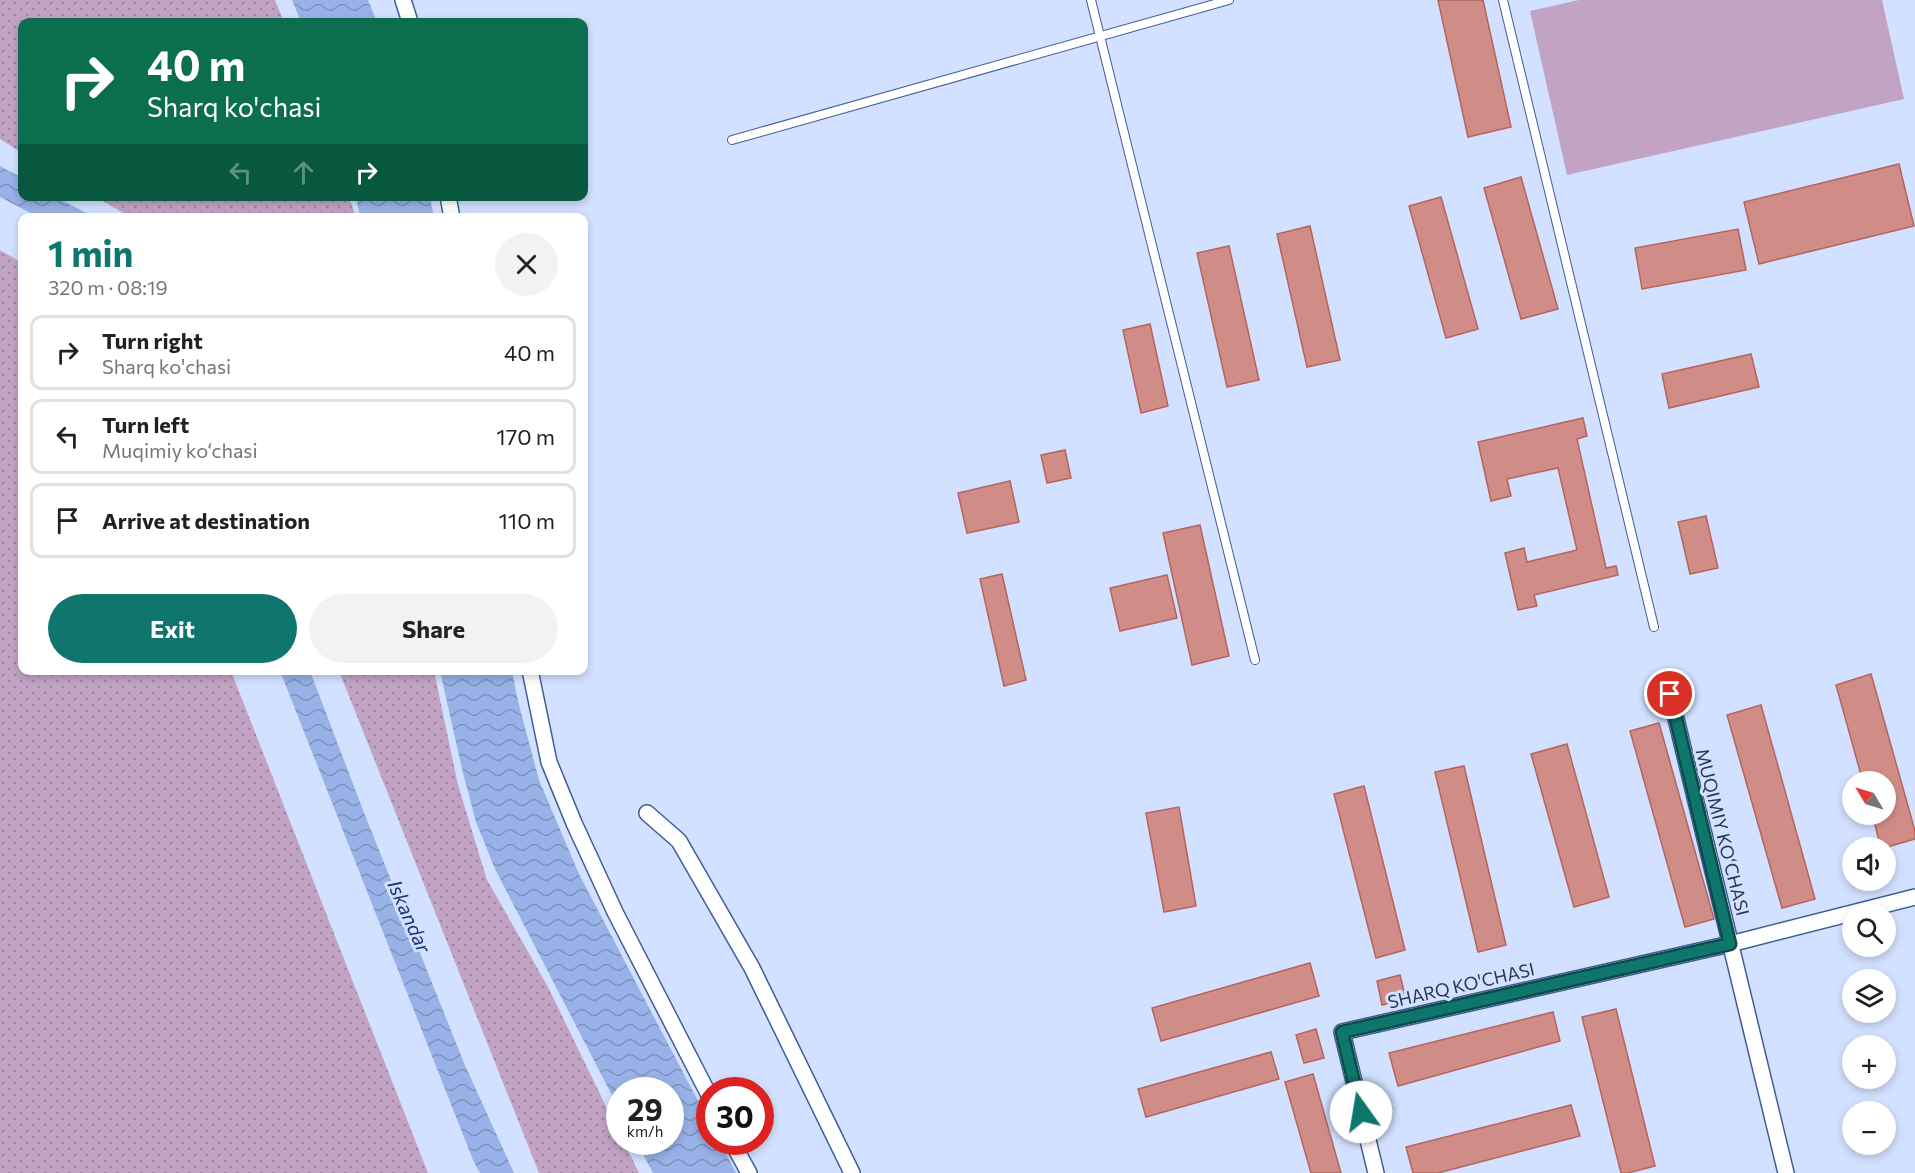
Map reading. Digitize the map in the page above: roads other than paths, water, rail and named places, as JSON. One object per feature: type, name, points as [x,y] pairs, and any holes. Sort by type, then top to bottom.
[{"type":"street","points":[[403,0],[409,18]]},
{"type":"street","points":[[531,675],[549,762],[574,822],[615,912],[700,1077]]},
{"type":"street","name":"MUQIMIY KO‘CHASI","points":[[1670,694],[1786,1173]]},
{"type":"street","points":[[647,813],[679,842],[746,958],[852,1173]]},
{"type":"street","name":"MUQIMIY KO‘CHASI","points":[[1730,944],[1915,897]]},
{"type":"street","name":"SHARQ KO'CHASI","points":[[1376,1173],[1342,1032],[1730,944]]},
{"type":"street","points":[[739,1155],[748,1173]]},
{"type":"lane","points":[[1091,0],[1255,660]]},
{"type":"lane","points":[[732,140],[1229,0]]},
{"type":"lane","points":[[1503,0],[1654,627]]},
{"type":"water","points":[[292,0],[368,0],[375,18],[299,18]]},
{"type":"water","points":[[0,166],[18,176],[18,201],[64,201],[86,213],[30,213],[0,197]]},
{"type":"water","points":[[357,201],[431,201],[433,213],[359,213]]},
{"type":"water","name":"Iskandar","points":[[282,675],[312,675],[464,1063],[514,1173],[480,1173]]},
{"type":"water","points":[[441,675],[513,675],[539,780],[579,874],[696,1097],[696,1155],[727,1155],[736,1173],[653,1173],[643,1155],[684,1155],[684,1077],[606,1077],[606,1084],[495,869],[476,822]]}]
